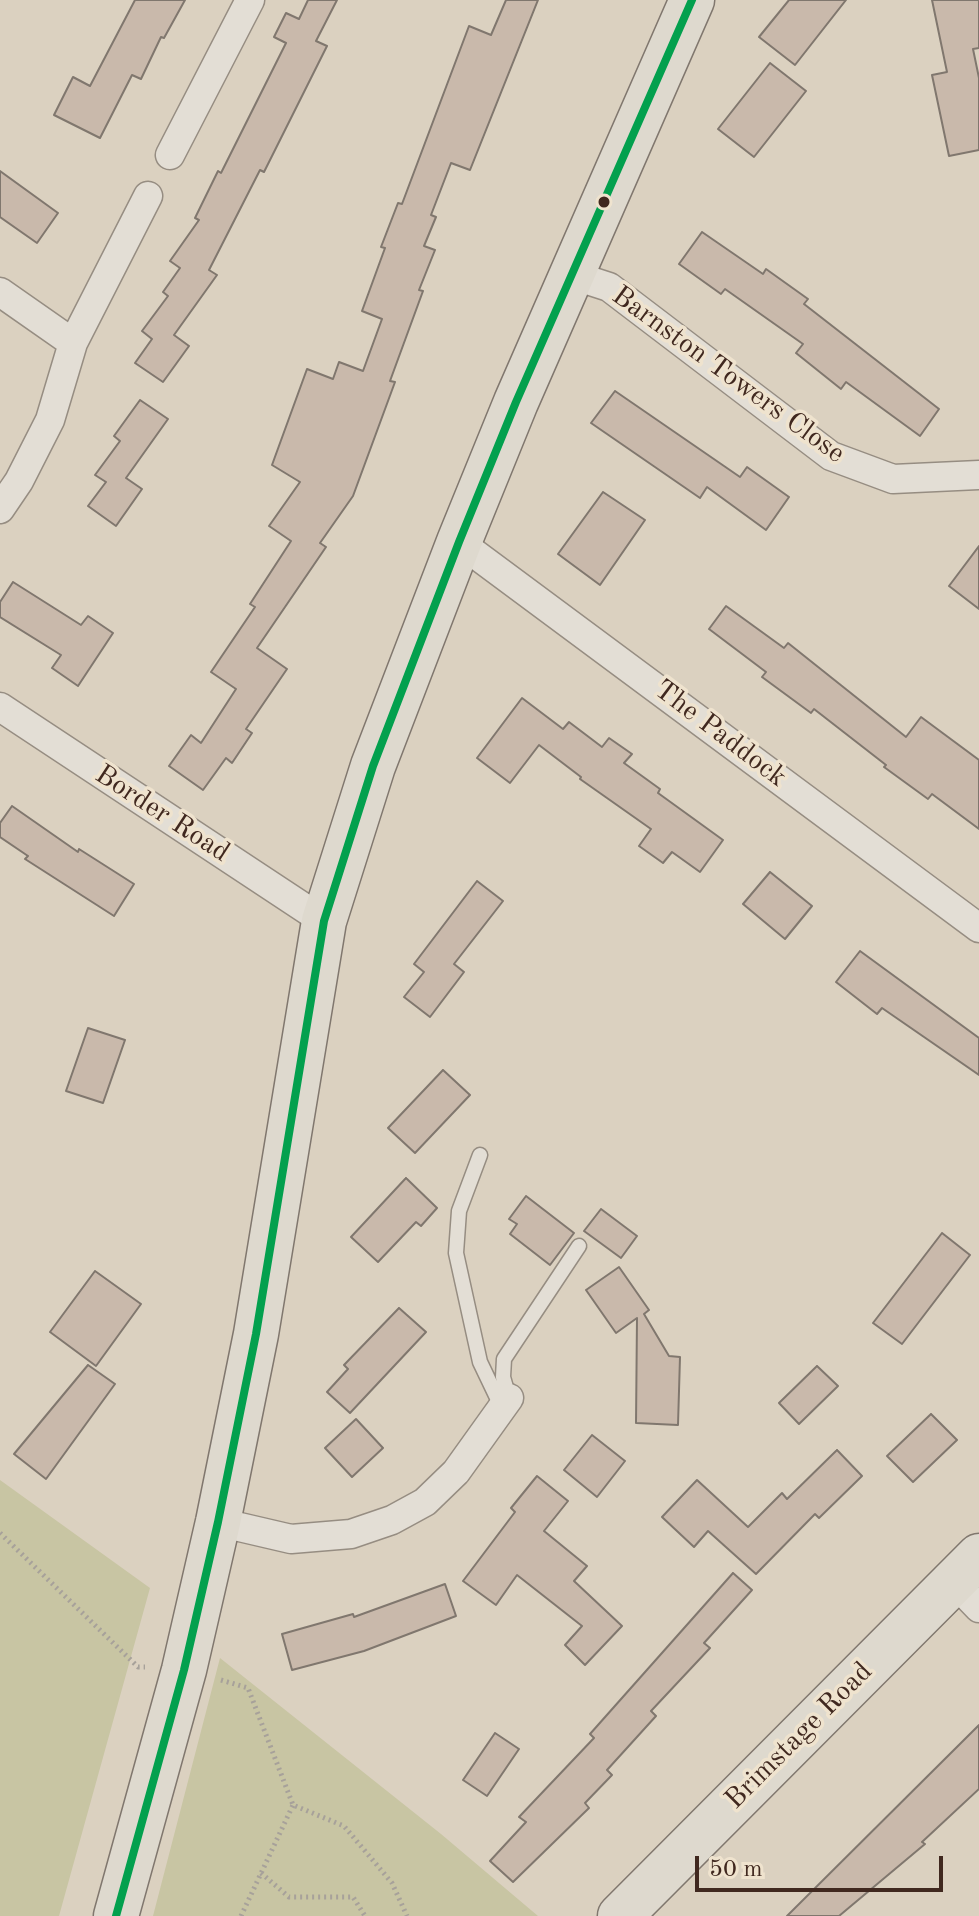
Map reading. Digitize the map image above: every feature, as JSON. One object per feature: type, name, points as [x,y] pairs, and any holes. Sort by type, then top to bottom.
[{"type":"main road","points":[[116,1916],[184,1670],[218,1522],[256,1334],[324,921],[373,766],[459,542],[692,0]]},
{"type":"main road","name":"Brimstage Road","points":[[620,1916],[970,1582]]},
{"type":"street","points":[[170,155],[250,0]]},
{"type":"street","points":[[0,509],[19,481],[50,420],[73,343],[148,196]]},
{"type":"street","name":"Barnston Towers Close","points":[[572,275],[609,287],[831,456],[893,479],[979,475]]},
{"type":"street","points":[[0,292],[73,343]]},
{"type":"street","name":"The Paddock","points":[[459,542],[979,928]]},
{"type":"street","name":"Border Road","points":[[0,707],[324,921]]},
{"type":"street","points":[[218,1522],[291,1539],[351,1534],[392,1520],[425,1502],[456,1472],[506,1403]]},
{"type":"lane","points":[[480,1155],[459,1211],[456,1253],[480,1362],[506,1403]]},
{"type":"lane","points":[[506,1403],[504,1359],[579,1246]]},
{"type":"path","points":[[0,1533],[138,1667],[184,1670],[248,1688],[293,1805],[241,1916]]},
{"type":"path","points":[[293,1805],[344,1826],[392,1883],[407,1916]]},
{"type":"path","points":[[261,1873],[289,1897],[353,1897],[365,1916]]},
{"type":"shaded area","points":[[0,1480],[150,1588],[59,1916],[0,1916]]},
{"type":"shaded area","points":[[220,1658],[441,1834],[538,1916],[153,1916]]},
{"type":"building","points":[[135,0],[185,0],[164,38],[161,37],[141,79],[132,75],[100,138],[54,115],[73,77],[90,86]]},
{"type":"building","points":[[308,0],[337,0],[316,41],[327,46],[264,172],[260,170],[209,270],[217,275],[174,335],[189,346],[163,382],[135,363],[152,339],[142,331],[168,296],[163,292],[180,268],[170,261],[199,220],[195,218],[218,171],[221,173],[286,43],[274,37],[286,13],[299,19]]},
{"type":"building","points":[[506,0],[538,0],[470,170],[451,163],[431,215],[436,217],[424,246],[435,250],[390,381],[395,382],[353,496],[320,543],[326,547],[257,648],[287,669],[246,729],[252,733],[232,763],[226,758],[203,790],[169,766],[191,735],[201,743],[236,689],[211,672],[255,607],[250,604],[291,541],[269,526],[300,482],[272,465],[307,369],[333,379],[339,362],[363,371],[382,319],[362,311],[385,248],[381,247],[398,203],[402,204],[469,26],[491,35]]},
{"type":"building","points":[[789,0],[846,0],[795,65],[759,37]]},
{"type":"building","points":[[932,0],[979,0],[979,48],[973,49],[979,78],[979,150],[949,156],[932,75],[947,72]]},
{"type":"building","points":[[770,63],[806,91],[754,157],[718,129]]},
{"type":"building","points":[[0,171],[58,213],[37,243],[0,217]]},
{"type":"building","points":[[702,232],[763,274],[766,269],[808,299],[804,304],[939,409],[920,436],[846,382],[841,389],[796,353],[803,344],[725,289],[721,294],[679,264]]},
{"type":"building","points":[[615,391],[740,477],[747,467],[789,497],[766,530],[707,487],[700,498],[591,423]]},
{"type":"building","points":[[140,400],[168,419],[126,478],[142,489],[116,526],[88,506],[106,482],[95,475],[120,441],[114,436]]},
{"type":"building","points":[[603,492],[645,520],[600,585],[558,554]]},
{"type":"building","points":[[979,546],[979,609],[949,586]]},
{"type":"building","points":[[13,582],[81,625],[88,616],[113,633],[78,686],[52,668],[61,655],[0,617],[0,602]]},
{"type":"building","points":[[726,606],[784,648],[788,643],[906,737],[921,717],[979,760],[979,829],[932,794],[928,799],[814,709],[811,713],[762,677],[766,672],[709,629]]},
{"type":"building","points":[[522,698],[563,729],[569,722],[602,747],[609,738],[632,754],[624,763],[660,789],[658,793],[723,840],[700,872],[672,852],[663,863],[639,846],[651,829],[580,779],[539,745],[510,783],[477,758]]},
{"type":"building","points":[[12,806],[78,852],[79,849],[134,884],[114,916],[25,859],[28,856],[0,837],[0,823]]},
{"type":"building","points":[[770,872],[812,906],[785,939],[743,904]]},
{"type":"building","points":[[477,881],[503,901],[454,964],[464,972],[430,1017],[404,997],[424,972],[414,964]]},
{"type":"building","points":[[860,951],[979,1038],[979,1075],[882,1008],[877,1014],[836,982]]},
{"type":"building","points":[[88,1028],[125,1040],[103,1103],[66,1091]]},
{"type":"building","points":[[443,1070],[470,1095],[415,1153],[388,1128]]},
{"type":"building","points":[[406,1178],[437,1208],[421,1226],[416,1222],[378,1262],[351,1237]]},
{"type":"building","points":[[526,1196],[574,1233],[550,1265],[510,1234],[517,1224],[509,1219]]},
{"type":"building","points":[[601,1209],[637,1236],[621,1258],[584,1231]]},
{"type":"building","points":[[942,1233],[970,1255],[902,1344],[873,1323]]},
{"type":"building","points":[[619,1267],[649,1310],[644,1314],[669,1356],[680,1357],[678,1425],[636,1423],[637,1318],[616,1333],[586,1290]]},
{"type":"building","points":[[95,1271],[141,1304],[96,1366],[50,1332]]},
{"type":"building","points":[[399,1308],[426,1332],[350,1413],[327,1392],[348,1369],[344,1365]]},
{"type":"building","points":[[88,1365],[115,1384],[46,1479],[14,1454]]},
{"type":"building","points":[[817,1366],[838,1386],[799,1424],[779,1403]]},
{"type":"building","points":[[931,1414],[957,1440],[913,1482],[887,1456]]},
{"type":"building","points":[[356,1419],[383,1448],[352,1477],[325,1448]]},
{"type":"building","points":[[592,1435],[625,1461],[597,1497],[564,1470]]},
{"type":"building","points":[[837,1450],[862,1476],[819,1518],[815,1514],[756,1574],[708,1531],[694,1547],[662,1517],[697,1480],[748,1527],[782,1493],[787,1499]]},
{"type":"building","points":[[537,1476],[568,1501],[544,1531],[587,1566],[574,1581],[622,1626],[585,1665],[565,1645],[582,1626],[517,1575],[496,1605],[463,1581],[515,1512],[511,1508]]},
{"type":"building","points":[[733,1573],[752,1590],[704,1643],[710,1648],[651,1711],[656,1716],[607,1770],[612,1775],[585,1803],[589,1808],[513,1882],[490,1861],[526,1822],[519,1817],[594,1738],[590,1734]]},
{"type":"building","points":[[445,1584],[456,1616],[364,1651],[292,1670],[282,1634],[353,1614],[354,1617]]},
{"type":"building","points":[[979,1725],[979,1789],[922,1842],[925,1844],[839,1916],[787,1916]]},
{"type":"building","points":[[495,1733],[519,1749],[487,1796],[463,1780]]},
{"type":"transit line","points":[[116,1916],[184,1670],[218,1522],[256,1334],[324,921],[373,766],[459,542],[516,402],[692,0]]}]
